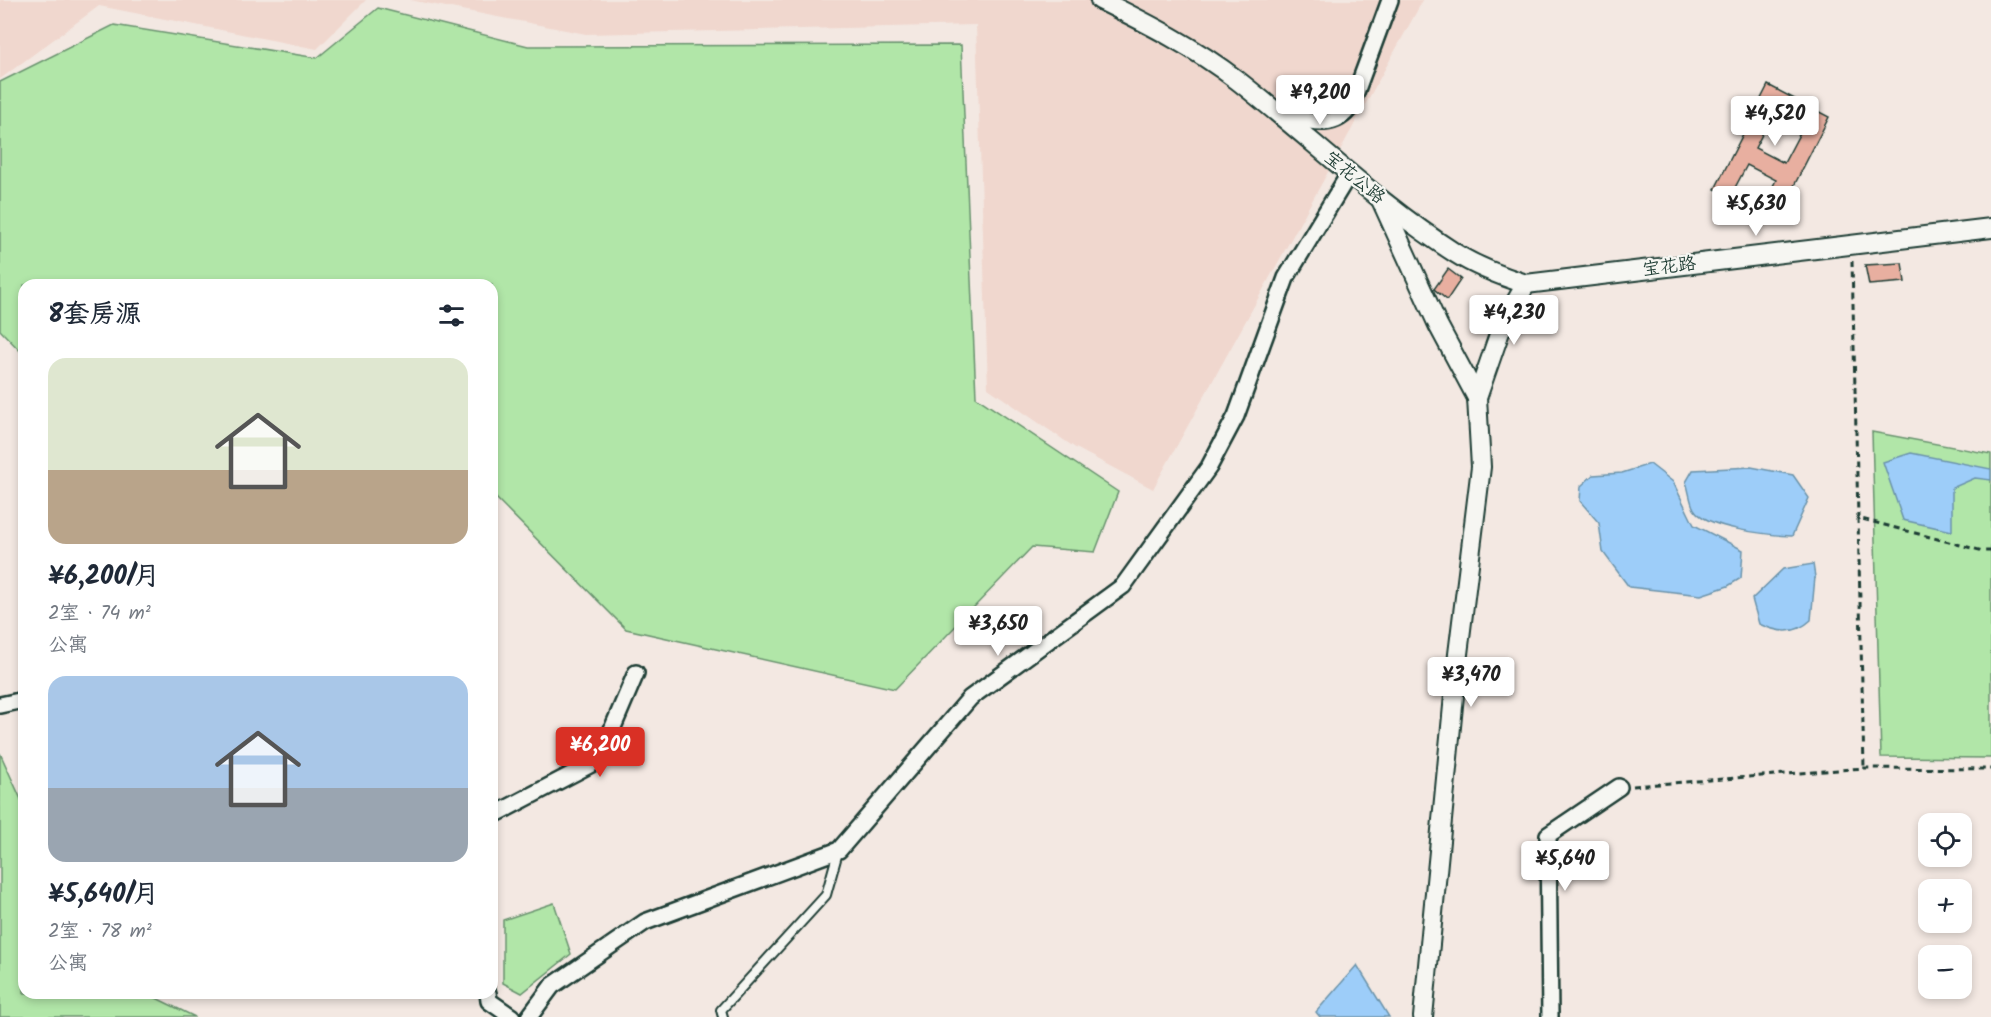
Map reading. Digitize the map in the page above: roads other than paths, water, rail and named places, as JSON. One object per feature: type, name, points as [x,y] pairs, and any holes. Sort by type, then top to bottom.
[{"type":"street","name":"宝花公路","points":[[1100,0],[1178,38],[1236,80],[1349,174],[1455,254],[1488,271],[1526,284]]},
{"type":"street","points":[[1280,115],[1327,123],[1344,117],[1351,106],[1390,0]]},
{"type":"street","points":[[529,1017],[552,986],[645,922],[839,850],[970,698],[1123,586],[1214,457],[1236,416],[1286,278],[1349,174]]},
{"type":"street","points":[[1381,198],[1438,325],[1477,398]]},
{"type":"street","name":"宝花路","points":[[1526,284],[1991,228]]},
{"type":"street","points":[[1423,1017],[1458,654],[1481,467],[1477,398],[1502,326],[1526,284]]},
{"type":"street","points":[[498,813],[599,760],[636,673]]},
{"type":"street","points":[[0,705],[18,701]]},
{"type":"street","points":[[1551,1017],[1548,835],[1619,787]]},
{"type":"street","points":[[489,999],[512,1017]]},
{"type":"lane","points":[[723,1017],[721,1010],[826,895],[839,850]]},
{"type":"water","points":[[1911,453],[1991,469],[1991,480],[1975,478],[1952,488],[1952,531],[1903,520],[1883,462]]},
{"type":"water","points":[[1650,464],[1673,482],[1694,525],[1743,550],[1741,578],[1728,586],[1701,595],[1629,587],[1603,552],[1599,523],[1580,501],[1581,486],[1593,475],[1622,473]]},
{"type":"water","points":[[1751,467],[1793,475],[1809,498],[1792,536],[1724,526],[1711,522],[1694,509],[1686,482],[1693,470]]},
{"type":"water","points":[[1813,564],[1815,577],[1811,620],[1799,628],[1786,631],[1759,624],[1752,599],[1783,569]]},
{"type":"water","points":[[1357,965],[1389,1017],[1320,1017],[1316,1012]]}]
